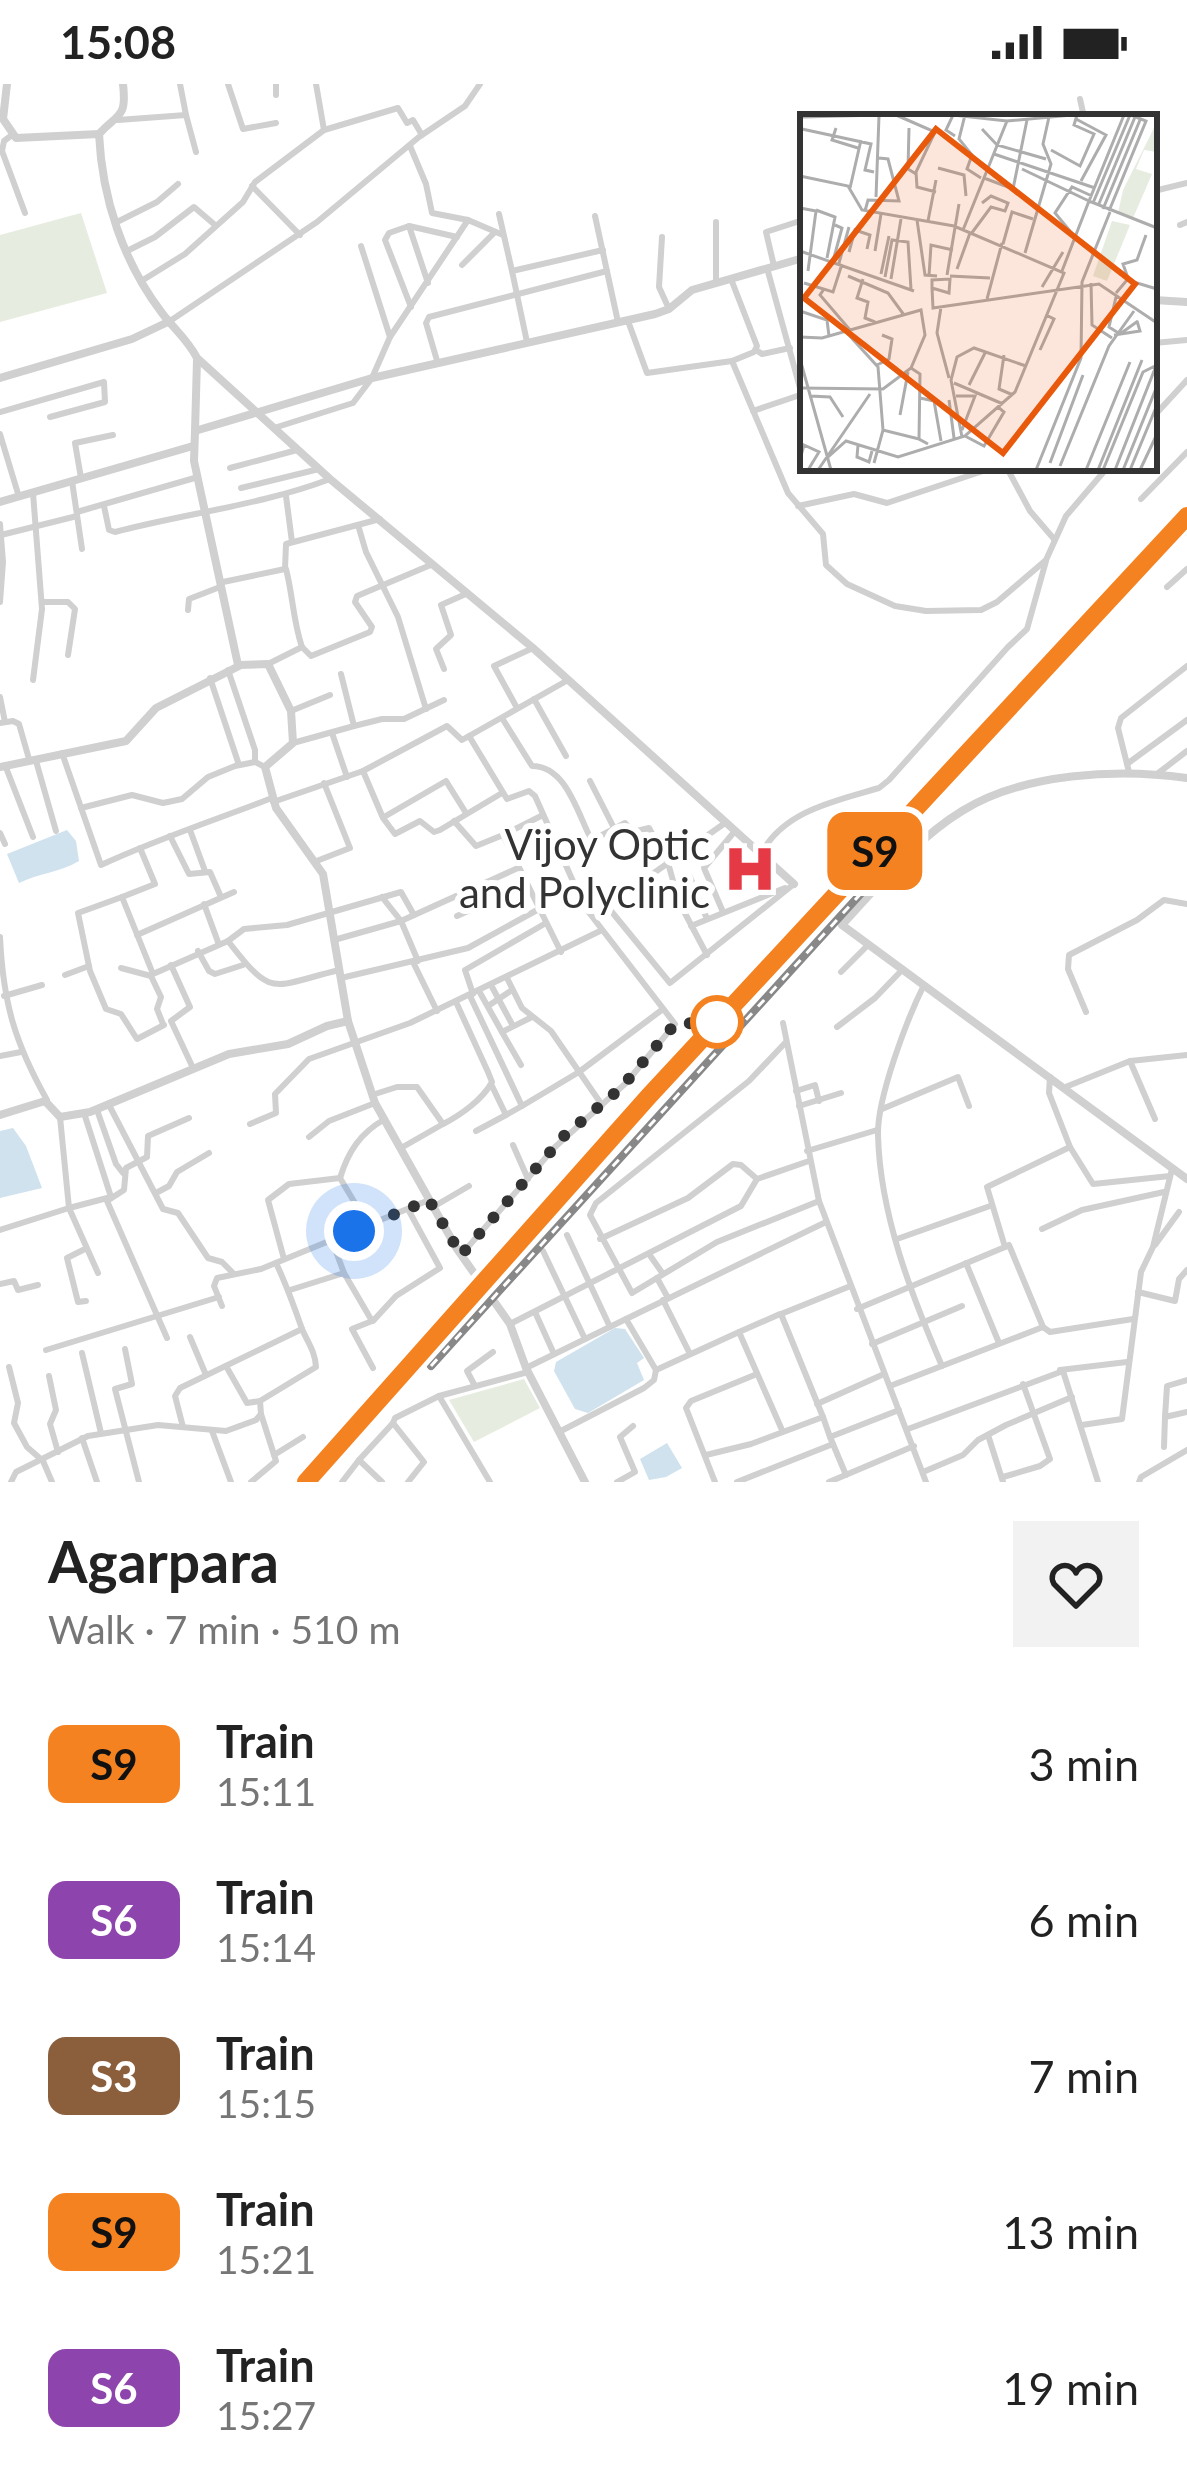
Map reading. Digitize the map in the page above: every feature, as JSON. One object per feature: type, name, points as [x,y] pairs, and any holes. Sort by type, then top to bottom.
[{"type":"street","points":[[7,84],[1,119],[12,135],[23,140],[100,134],[118,120],[126,106],[123,84]]},
{"type":"street","points":[[180,84],[196,152]]},
{"type":"street","points":[[228,84],[244,129],[276,123]]},
{"type":"street","points":[[276,84],[276,95]]},
{"type":"street","points":[[316,84],[324,130]]},
{"type":"street","points":[[0,378],[132,339],[170,321],[300,235],[422,135],[465,106],[480,84]]},
{"type":"street","points":[[1079,99],[1083,114]]},
{"type":"street","points":[[143,280],[185,254],[243,202],[252,186],[324,130],[398,108],[422,135]]},
{"type":"street","points":[[118,120],[186,115]]},
{"type":"street","points":[[100,134],[104,186],[114,223],[143,280],[197,358],[330,478],[533,648],[791,885]]},
{"type":"street","points":[[12,135],[2,147],[25,213]]},
{"type":"street","points":[[410,145],[426,184],[431,212],[428,230]]},
{"type":"street","points":[[1157,190],[1187,183]]},
{"type":"street","points":[[114,223],[157,202],[178,184]]},
{"type":"street","points":[[252,186],[300,235]]},
{"type":"street","points":[[127,251],[155,237],[194,207],[215,225]]},
{"type":"street","points":[[431,212],[499,233]]},
{"type":"street","points":[[499,214],[499,233],[527,342]]},
{"type":"street","points":[[596,216],[607,272],[647,373],[732,361],[756,350]]},
{"type":"street","points":[[274,428],[347,407],[372,378],[390,337],[468,220]]},
{"type":"street","points":[[800,221],[766,232],[800,385]]},
{"type":"street","points":[[716,222],[716,283]]},
{"type":"street","points":[[411,307],[385,240],[389,233],[409,226],[457,237]]},
{"type":"street","points":[[409,226],[428,283]]},
{"type":"street","points":[[462,265],[499,233]]},
{"type":"street","points":[[662,236],[659,287],[669,309]]},
{"type":"street","points":[[361,246],[390,337]]},
{"type":"street","points":[[512,272],[603,250]]},
{"type":"street","points":[[195,431],[372,378],[669,309],[692,290],[800,259]]},
{"type":"street","points":[[439,364],[426,323],[429,317],[607,272]]},
{"type":"street","points":[[731,279],[756,350],[762,354],[790,348]]},
{"type":"street","points":[[1157,300],[1187,302]]},
{"type":"street","points":[[1157,343],[1187,340]]},
{"type":"street","points":[[197,358],[193,446],[239,666]]},
{"type":"street","points":[[732,361],[797,506],[823,534],[830,570],[847,584],[895,606],[981,610],[1046,560]]},
{"type":"street","points":[[1157,413],[1187,380]]},
{"type":"street","points":[[0,412],[104,382],[106,400],[50,417]]},
{"type":"street","points":[[61,397],[65,413]]},
{"type":"street","points":[[753,410],[800,397]]},
{"type":"street","points":[[0,434],[20,497]]},
{"type":"street","points":[[82,549],[75,443],[113,435]]},
{"type":"street","points":[[0,502],[193,446]]},
{"type":"street","points":[[230,468],[298,450]]},
{"type":"street","points":[[1141,499],[1187,452]]},
{"type":"street","points":[[241,488],[320,469]]},
{"type":"street","points":[[952,471],[956,481]]},
{"type":"street","points":[[797,506],[854,494],[887,503],[984,471]]},
{"type":"street","points":[[1008,471],[1030,512],[1055,540]]},
{"type":"street","points":[[1089,471],[1096,480]]},
{"type":"street","points":[[761,854],[774,832],[799,816],[879,788],[890,779],[1025,633],[1046,560],[1066,516],[1104,471]]},
{"type":"street","points":[[1,535],[198,477]]},
{"type":"street","points":[[104,506],[109,530],[115,532],[286,496],[330,478]]},
{"type":"street","points":[[32,680],[42,602],[33,493]]},
{"type":"street","points":[[286,496],[292,542]]},
{"type":"street","points":[[380,518],[283,546],[294,624],[302,647],[311,656],[370,632],[372,627],[355,598],[433,565]]},
{"type":"street","points":[[0,524],[0,602]]},
{"type":"street","points":[[358,525],[368,558],[385,584],[427,709]]},
{"type":"street","points":[[188,610],[191,597],[286,568]]},
{"type":"street","points":[[1167,587],[1187,569]]},
{"type":"street","points":[[444,669],[436,649],[451,635],[441,605],[468,593]]},
{"type":"street","points":[[42,602],[68,602],[75,609],[68,655]]},
{"type":"street","points":[[33,837],[3,766],[126,741],[156,708],[210,678],[239,666],[268,664],[302,647]]},
{"type":"street","points":[[517,708],[494,666],[533,648]]},
{"type":"street","points":[[268,664],[291,710],[293,743]]},
{"type":"street","points":[[1128,769],[1118,728],[1121,718],[1187,666]]},
{"type":"street","points":[[228,670],[273,800],[322,874],[348,1021],[373,1099],[461,1255],[510,1324],[580,1480]]},
{"type":"street","points":[[341,674],[354,726]]},
{"type":"street","points":[[210,678],[239,765]]},
{"type":"street","points":[[62,753],[101,865],[170,836],[363,771],[446,726],[458,739],[470,736],[568,680]]},
{"type":"street","points":[[291,710],[330,695]]},
{"type":"street","points":[[0,698],[2,723],[19,724],[56,831]]},
{"type":"street","points":[[534,699],[566,756]]},
{"type":"street","points":[[81,808],[132,795],[163,803],[182,800],[208,777],[239,765],[260,765],[293,743],[382,718],[399,720],[444,700]]},
{"type":"street","points":[[502,717],[532,766],[545,767],[558,776],[591,839]]},
{"type":"street","points":[[1128,769],[1187,720]]},
{"type":"street","points":[[332,733],[347,777]]},
{"type":"street","points":[[461,1255],[564,1136],[602,1105],[675,1027],[600,931],[532,792],[509,801],[470,736]]},
{"type":"street","points":[[1155,775],[1187,751]]},
{"type":"street","points":[[1187,778],[1128,769],[1029,784],[964,809],[919,844],[842,925],[1171,1172],[1187,1179]]},
{"type":"street","points":[[363,771],[383,818],[398,835],[420,821],[434,832],[502,793]]},
{"type":"street","points":[[383,818],[446,781],[466,813]]},
{"type":"street","points":[[590,781],[614,828]]},
{"type":"street","points":[[314,862],[350,848],[324,783]]},
{"type":"street","points":[[454,821],[476,846],[543,815]]},
{"type":"street","points":[[725,823],[608,904],[670,982],[791,885]]},
{"type":"street","points":[[560,857],[625,824],[633,832],[650,828],[707,955]]},
{"type":"street","points":[[190,830],[205,871],[214,878],[221,897]]},
{"type":"street","points":[[723,912],[704,868],[735,832]]},
{"type":"street","points":[[0,833],[5,844]]},
{"type":"street","points":[[503,835],[561,952]]},
{"type":"street","points":[[170,836],[189,874],[205,871]]},
{"type":"street","points":[[140,847],[155,884],[78,913],[89,966],[106,1009],[121,1014],[137,1039],[190,1006],[171,965]]},
{"type":"street","points":[[334,940],[414,916],[518,868]]},
{"type":"street","points":[[690,877],[707,919]]},
{"type":"street","points":[[457,916],[526,884]]},
{"type":"street","points":[[691,926],[791,885]]},
{"type":"street","points":[[137,935],[234,892]]},
{"type":"street","points":[[122,897],[153,974],[244,929],[287,925],[403,892],[414,916]]},
{"type":"street","points":[[382,897],[401,921],[437,1011]]},
{"type":"street","points":[[1086,1012],[1068,969],[1070,955],[1137,920],[1164,900],[1187,904]]},
{"type":"street","points":[[205,904],[223,942],[265,984],[416,962],[468,948],[539,909]]},
{"type":"street","points":[[522,1106],[465,970],[546,923]]},
{"type":"street","points":[[250,1124],[276,1113],[275,1094],[309,1059],[437,1011],[600,931]]},
{"type":"street","points":[[0,937],[4,996],[21,1052],[60,1117],[69,1208],[98,1273]]},
{"type":"street","points":[[841,972],[869,944]]},
{"type":"street","points":[[198,951],[215,974],[243,964]]},
{"type":"street","points":[[65,975],[89,966]]},
{"type":"street","points":[[121,968],[151,976],[161,997],[157,1010],[193,1068]]},
{"type":"street","points":[[837,1027],[902,970]]},
{"type":"street","points":[[507,978],[602,1105]]},
{"type":"street","points":[[4,996],[41,985]]},
{"type":"street","points":[[491,985],[512,1027]]},
{"type":"street","points":[[924,985],[902,1031],[877,1130],[909,1288],[942,1366]]},
{"type":"street","points":[[488,1006],[512,990]]},
{"type":"street","points":[[474,993],[488,1006],[521,1065]]},
{"type":"street","points":[[456,1002],[506,1115]]},
{"type":"street","points":[[476,1131],[579,1072],[664,1009]]},
{"type":"street","points":[[502,1032],[532,1017]]},
{"type":"street","points":[[60,1117],[97,1110],[229,1054],[288,1044],[348,1021]]},
{"type":"street","points":[[782,1024],[819,1201],[924,1479],[988,1435],[1072,1397]]},
{"type":"street","points":[[785,1043],[749,1081],[596,1203],[590,1215],[632,1293],[717,1242],[819,1201]]},
{"type":"street","points":[[0,1056],[21,1052]]},
{"type":"street","points":[[1063,1088],[1130,1061],[1187,1055]]},
{"type":"street","points":[[1130,1061],[1155,1119]]},
{"type":"street","points":[[882,1109],[958,1077],[969,1106]]},
{"type":"street","points":[[1050,1078],[1049,1093],[1085,1176],[1097,1185],[1171,1172]]},
{"type":"street","points":[[401,1148],[463,1113],[492,1085]]},
{"type":"street","points":[[796,1091],[814,1085],[819,1101]]},
{"type":"street","points":[[309,1137],[329,1121],[397,1087],[417,1087],[443,1124]]},
{"type":"street","points":[[799,1106],[842,1093]]},
{"type":"street","points":[[0,1114],[49,1103]]},
{"type":"street","points":[[109,1105],[166,1213],[175,1211],[182,1216],[208,1258],[222,1262],[233,1274]]},
{"type":"street","points":[[0,1230],[124,1190],[123,1173],[97,1110]]},
{"type":"street","points":[[84,1113],[111,1197],[107,1205],[166,1338]]},
{"type":"street","points":[[123,1173],[150,1152],[148,1136],[189,1118]]},
{"type":"street","points":[[369,1226],[340,1178],[362,1134],[385,1120]]},
{"type":"street","points":[[807,1151],[877,1130]]},
{"type":"street","points":[[513,1145],[528,1179]]},
{"type":"street","points":[[1005,1247],[990,1206],[989,1185],[1070,1147]]},
{"type":"street","points":[[154,1194],[169,1186],[177,1172],[209,1154]]},
{"type":"street","points":[[510,1324],[741,1206],[757,1179],[809,1161]]},
{"type":"street","points":[[601,1239],[688,1198],[733,1164],[757,1179]]},
{"type":"street","points":[[1153,1247],[1171,1172]]},
{"type":"street","points":[[225,1366],[244,1399],[252,1404],[316,1367],[316,1355],[302,1329],[280,1261],[269,1216],[271,1195],[289,1184],[340,1178]]},
{"type":"street","points":[[46,1350],[157,1313],[220,1301],[214,1280],[280,1261],[469,1186]]},
{"type":"street","points":[[1042,1229],[1082,1210],[1164,1192]]},
{"type":"street","points":[[1082,1425],[1122,1419],[1143,1262],[1183,1214],[1162,1205]]},
{"type":"street","points":[[897,1240],[990,1206]]},
{"type":"street","points":[[373,1369],[352,1329],[372,1321],[391,1300],[440,1268],[409,1211]]},
{"type":"street","points":[[342,1482],[395,1418],[439,1396],[527,1370],[826,1222]]},
{"type":"street","points":[[567,1234],[610,1327]]},
{"type":"street","points":[[332,1238],[344,1274],[372,1321]]},
{"type":"street","points":[[857,1309],[1009,1245],[1043,1327],[1055,1333],[1133,1319]]},
{"type":"street","points":[[85,1249],[67,1258],[78,1302],[86,1301]]},
{"type":"street","points":[[543,1251],[585,1339]]},
{"type":"street","points":[[650,1254],[690,1354]]},
{"type":"street","points":[[966,1264],[999,1342]]},
{"type":"street","points":[[1138,1292],[1175,1301],[1179,1280],[1187,1270]]},
{"type":"street","points":[[290,1291],[344,1274]]},
{"type":"street","points":[[0,1284],[14,1281],[18,1290],[38,1285]]},
{"type":"street","points":[[656,1370],[849,1287]]},
{"type":"street","points":[[872,1344],[962,1306]]},
{"type":"street","points":[[535,1312],[554,1354]]},
{"type":"street","points":[[781,1314],[846,1475]]},
{"type":"street","points":[[559,1432],[654,1380],[656,1370],[626,1319]]},
{"type":"street","points":[[890,1387],[1043,1327]]},
{"type":"street","points":[[183,1427],[176,1391],[302,1329]]},
{"type":"street","points":[[739,1332],[782,1430]]},
{"type":"street","points":[[190,1337],[206,1375]]},
{"type":"street","points":[[124,1349],[132,1384],[115,1389],[139,1482]]},
{"type":"street","points":[[475,1386],[467,1371],[493,1352]]},
{"type":"street","points":[[82,1353],[101,1433]]},
{"type":"street","points":[[908,1429],[1060,1370],[1127,1363]]},
{"type":"street","points":[[9,1367],[17,1403],[14,1423],[27,1447],[43,1461],[52,1482]]},
{"type":"street","points":[[1060,1370],[1067,1378],[1098,1482]]},
{"type":"street","points":[[715,1482],[688,1405],[757,1374]]},
{"type":"street","points":[[817,1404],[884,1374]]},
{"type":"street","points":[[49,1376],[56,1410],[50,1424],[58,1452]]},
{"type":"street","points":[[1164,1448],[1167,1386],[1187,1380]]},
{"type":"street","points":[[988,1435],[1003,1479],[1048,1461],[1023,1384]]},
{"type":"street","points":[[439,1396],[490,1482]]},
{"type":"street","points":[[251,1482],[272,1468],[274,1455],[260,1401]]},
{"type":"street","points":[[737,1482],[899,1410]]},
{"type":"street","points":[[1165,1417],[1187,1412]]},
{"type":"street","points":[[11,1482],[16,1472],[82,1438],[158,1425],[212,1431],[238,1428],[261,1414]]},
{"type":"street","points":[[706,1455],[823,1417]]},
{"type":"street","points":[[393,1423],[424,1462],[408,1482]]},
{"type":"street","points":[[617,1482],[634,1472],[620,1437],[633,1426]]},
{"type":"street","points":[[212,1431],[231,1482]]},
{"type":"street","points":[[274,1455],[303,1437]]},
{"type":"street","points":[[82,1438],[97,1482]]},
{"type":"street","points":[[830,1482],[914,1446]]},
{"type":"street","points":[[1139,1482],[1187,1450]]},
{"type":"street","points":[[359,1460],[382,1482]]},
{"type":"shaded area","points":[[81,213],[107,293],[0,322],[0,235]]},
{"type":"shaded area","points":[[524,1379],[540,1408],[474,1442],[449,1400]]},
{"type":"water","points":[[67,830],[76,841],[79,861],[19,883],[7,854]]},
{"type":"water","points":[[13,1128],[26,1146],[42,1188],[0,1198],[0,1131]]},
{"type":"water","points":[[615,1328],[625,1329],[644,1358],[637,1363],[644,1380],[588,1413],[575,1409],[554,1371],[556,1362]]},
{"type":"water","points":[[667,1443],[682,1468],[649,1480],[640,1459]]},
{"type":"railway","points":[[306,1482],[620,1128],[1187,516]]},
{"type":"railway","points":[[431,1366],[916,833]]},
{"type":"train","name":"S9","points":[[306,1482],[649,1096],[1187,516]]},
{"type":"place","name":"Vijoy Optic and Polyclinic","points":[[750,869]]},
{"type":"route","points":[[354,1231],[429,1200],[461,1255],[564,1136],[621,1088],[675,1024],[717,1022]]}]
